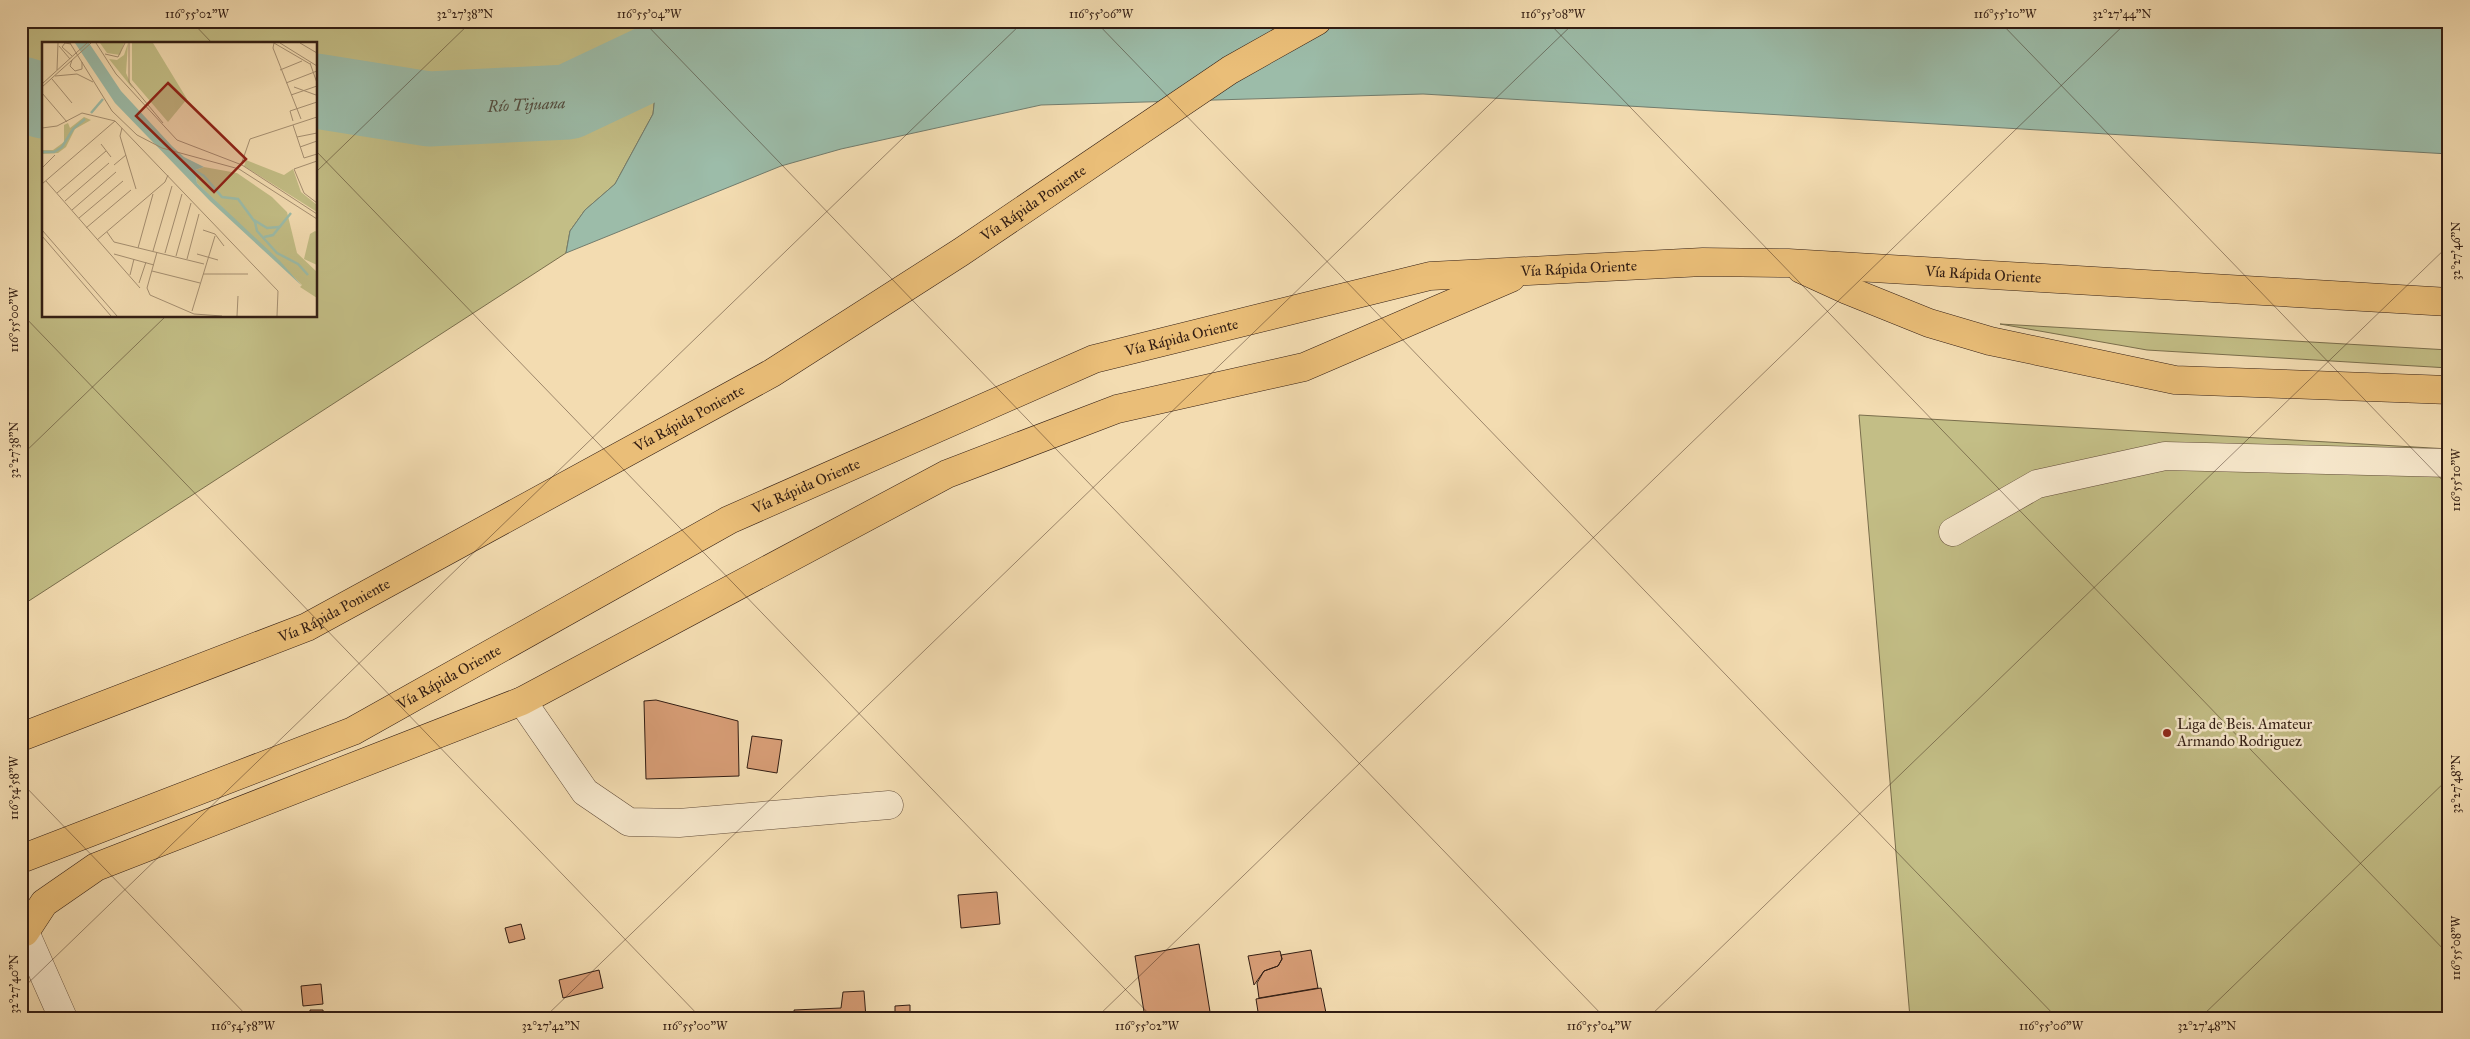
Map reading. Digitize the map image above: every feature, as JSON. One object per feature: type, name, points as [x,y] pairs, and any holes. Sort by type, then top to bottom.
[{"type":"highway","name":"Vía Rápida Poniente","points":[[21,737],[307,627],[772,373],[961,252],[1230,70],[1317,21]]},
{"type":"highway","name":"Vía Rápida Oriente","points":[[21,859],[353,731],[729,520],[1094,359],[1430,276],[1704,262],[1788,263],[2449,302]]},
{"type":"highway","points":[[1788,263],[1847,290],[1911,315],[1990,341],[2175,380],[2449,390]]},
{"type":"highway","points":[[24,932],[44,904],[96,867],[522,700],[947,474],[1117,409],[1304,367],[1529,271]]},
{"type":"street","points":[[1953,532],[2037,484],[2165,456],[2449,463]]},
{"type":"street","points":[[522,700],[584,792],[629,822],[679,823],[889,805]]},
{"type":"street","points":[[24,932],[63,1018]]},
{"type":"shaded area","points":[[21,21],[633,21],[659,59],[653,114],[615,184],[585,210],[570,231],[566,253],[21,606]]},
{"type":"shaded area","points":[[633,21],[2449,21],[2449,154],[1423,94],[1041,105],[841,149],[781,166],[566,253],[570,231],[585,210],[615,184],[653,114],[659,59]]},
{"type":"shaded area","points":[[2000,324],[2449,350],[2449,368],[2147,350]]},
{"type":"shaded area","name":"Liga de Beis. Amateur Armando Rodriguez","points":[[1859,415],[2449,449],[2449,1018],[1910,1018]]},
{"type":"building","points":[[656,700],[738,721],[739,776],[646,779],[644,701]]},
{"type":"building","points":[[752,736],[782,740],[777,773],[747,768]]},
{"type":"building","points":[[997,892],[1000,924],[961,928],[958,895]]},
{"type":"building","points":[[521,924],[525,939],[509,943],[505,928]]},
{"type":"building","points":[[1199,944],[1211,1018],[1145,1018],[1135,956]]},
{"type":"building","points":[[1311,950],[1318,988],[1259,998],[1257,983],[1264,971],[1278,966],[1282,959],[1281,955]]},
{"type":"building","points":[[1280,951],[1282,959],[1278,966],[1264,971],[1254,985],[1248,956]]},
{"type":"building","points":[[599,970],[603,988],[563,998],[559,980]]},
{"type":"building","points":[[321,984],[323,1004],[303,1006],[301,986]]},
{"type":"building","points":[[1321,988],[1327,1018],[1259,1018],[1256,999]]},
{"type":"building","points":[[864,991],[866,1018],[795,1018],[794,1010],[841,1008],[843,992]]},
{"type":"building","points":[[910,1005],[910,1018],[895,1018],[895,1006]]},
{"type":"building","points":[[310,1010],[323,1010],[324,1018],[310,1018]]},
{"type":"waterway","name":"Río Tijuana","points":[[318,91],[429,109],[568,102],[659,59],[753,21]]},
{"type":"waterway","name":"Río Tijuana","points":[[21,94],[42,100]]},
{"type":"place","name":"Liga de Beis. Amateur Armando Rodriguez","points":[[2167,733]]}]
